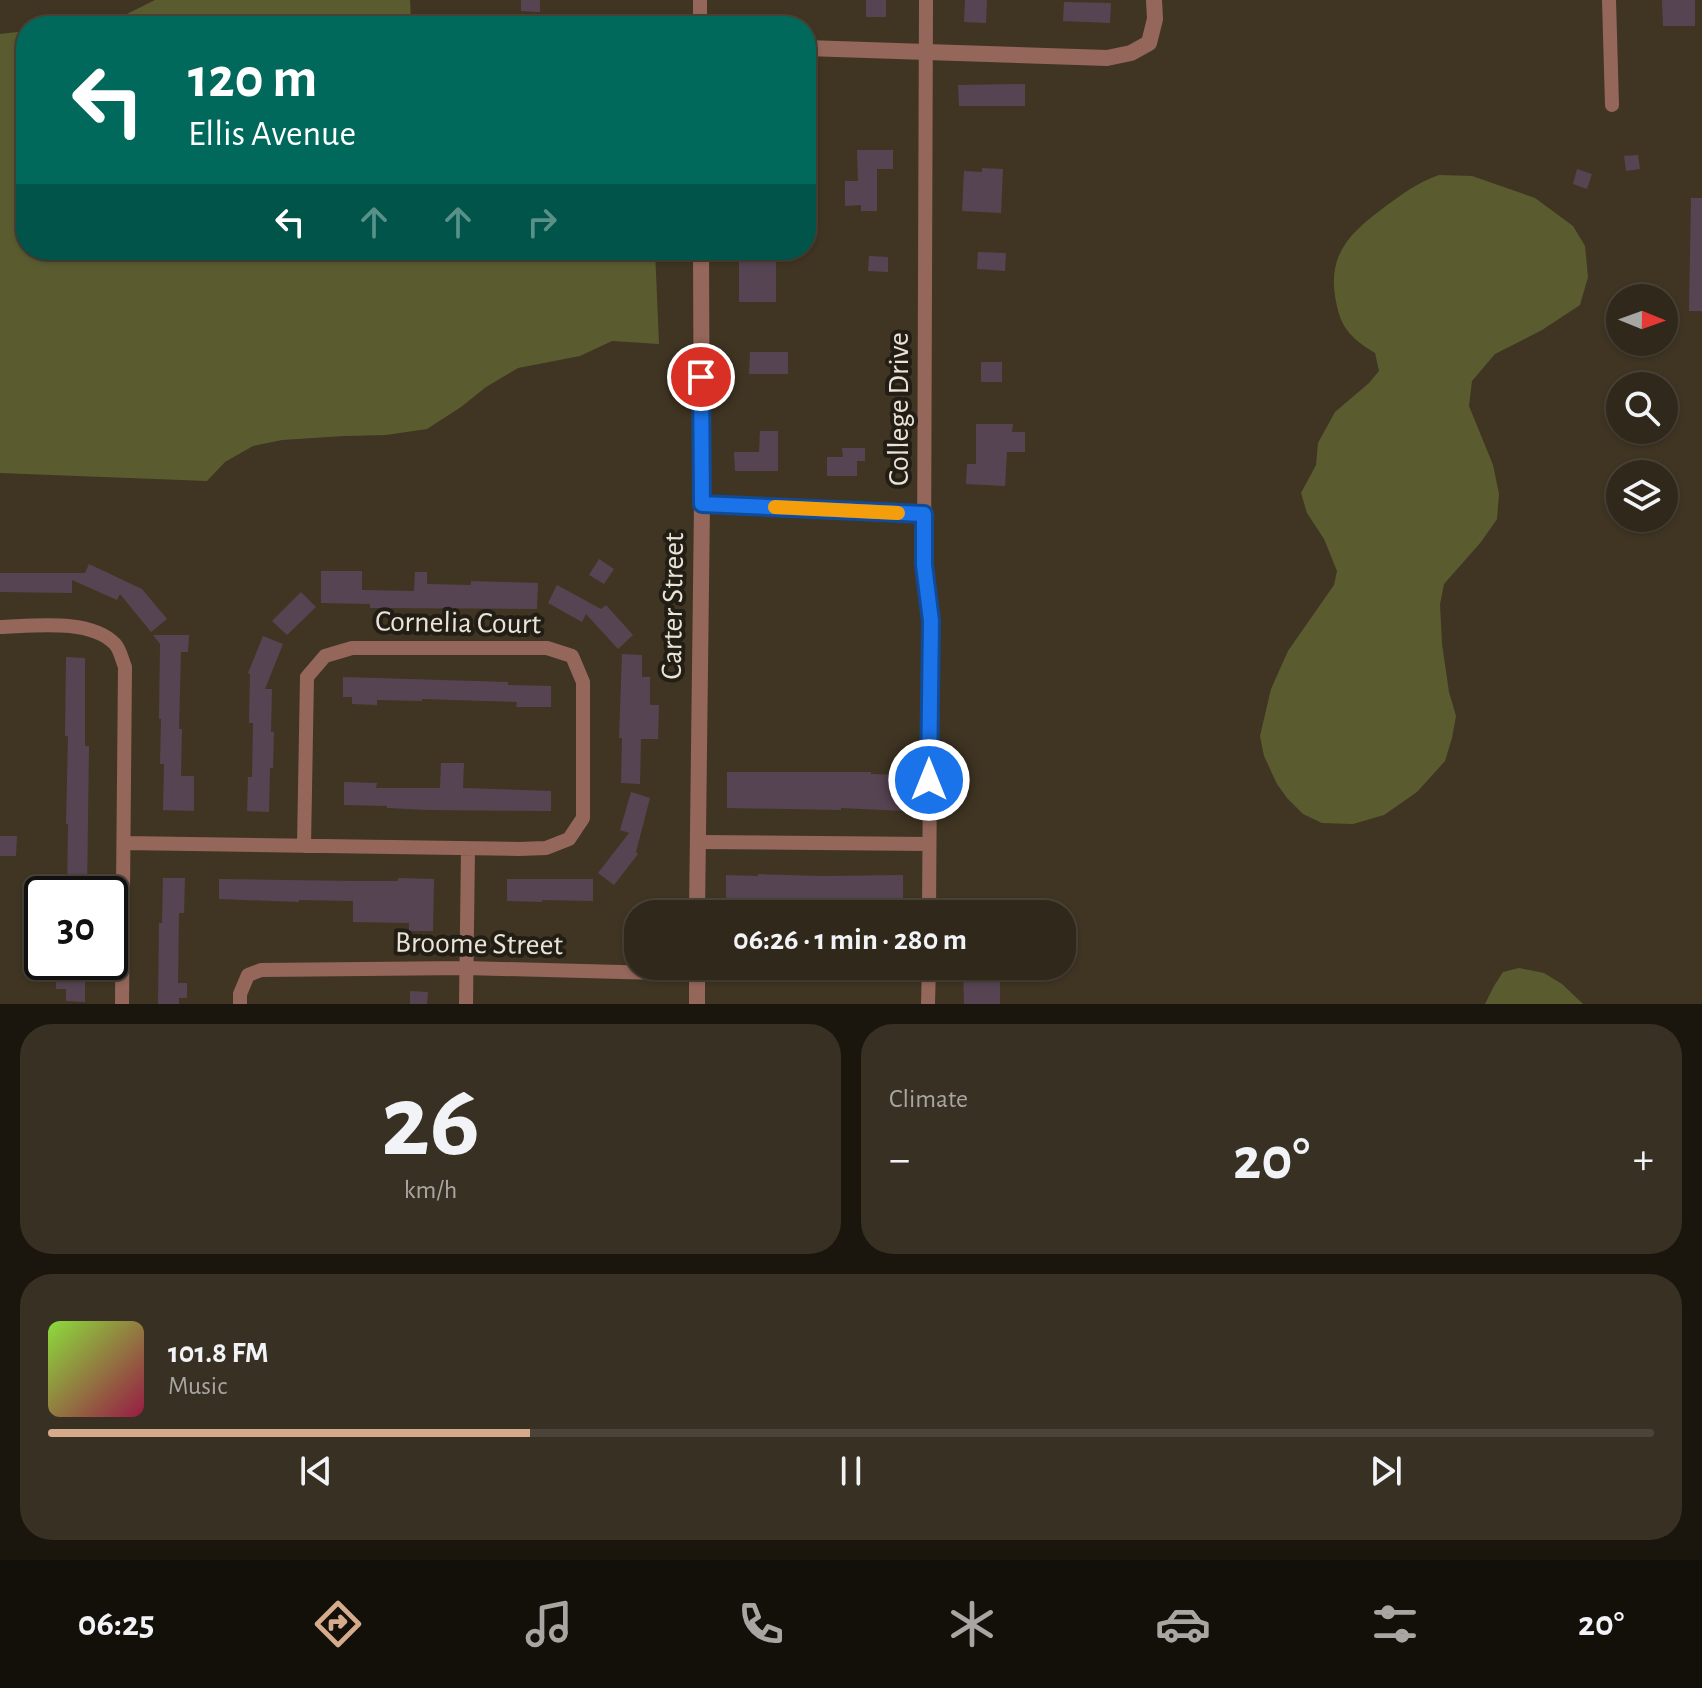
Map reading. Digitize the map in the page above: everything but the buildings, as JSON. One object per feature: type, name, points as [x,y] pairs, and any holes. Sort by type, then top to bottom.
[{"type":"street","name":"College Drive","points":[[926,0],[924,565],[931,621],[929,900]]},
{"type":"street","points":[[816,48],[1107,58],[1131,53],[1149,43],[1155,19],[1154,0]]},
{"type":"street","points":[[1609,0],[1612,105]]},
{"type":"street","name":"Carter Street","points":[[697,900],[702,504],[701,260]]},
{"type":"street","points":[[702,504],[924,514]]},
{"type":"street","points":[[0,627],[78,626],[116,645],[125,667],[122,1004]]},
{"type":"street","name":"Cornelia Court","points":[[124,843],[468,849],[546,848],[569,839],[583,818],[583,682],[572,656],[547,648],[352,648],[325,656],[307,677],[304,846]]},
{"type":"street","points":[[698,842],[929,844]]},
{"type":"street","points":[[466,1004],[468,849]]},
{"type":"street","name":"Broome Street","points":[[240,1004],[240,994],[248,975],[261,970],[624,969]]},
{"type":"street","points":[[697,980],[697,1004]]},
{"type":"street","points":[[928,1004],[929,980]]},
{"type":"green space","points":[[155,0],[410,0],[411,16],[123,16]]},
{"type":"green space","points":[[16,32],[16,260],[655,260],[659,344],[612,341],[580,356],[518,368],[427,429],[386,435],[282,440],[253,446],[225,462],[207,481],[0,473],[0,34]]},
{"type":"green space","points":[[1439,175],[1472,176],[1535,198],[1573,226],[1585,246],[1588,277],[1580,305],[1542,330],[1495,354],[1472,381],[1469,406],[1493,465],[1499,494],[1497,519],[1444,584],[1440,604],[1442,644],[1456,716],[1445,761],[1417,792],[1384,815],[1353,824],[1322,823],[1303,814],[1277,784],[1264,756],[1260,736],[1271,689],[1288,651],[1334,585],[1337,571],[1324,539],[1307,513],[1301,493],[1316,465],[1318,443],[1335,412],[1379,371],[1375,353],[1352,336],[1340,316],[1335,296],[1336,266],[1346,243],[1364,224],[1405,192]]},
{"type":"green space","points":[[1519,968],[1544,973],[1562,984],[1583,1004],[1485,1004],[1503,972]]},
{"type":"slow traffic","points":[[775,507],[898,513]]},
{"type":"route","points":[[701,377],[702,504],[924,514],[924,565],[931,621],[929,780]]}]
